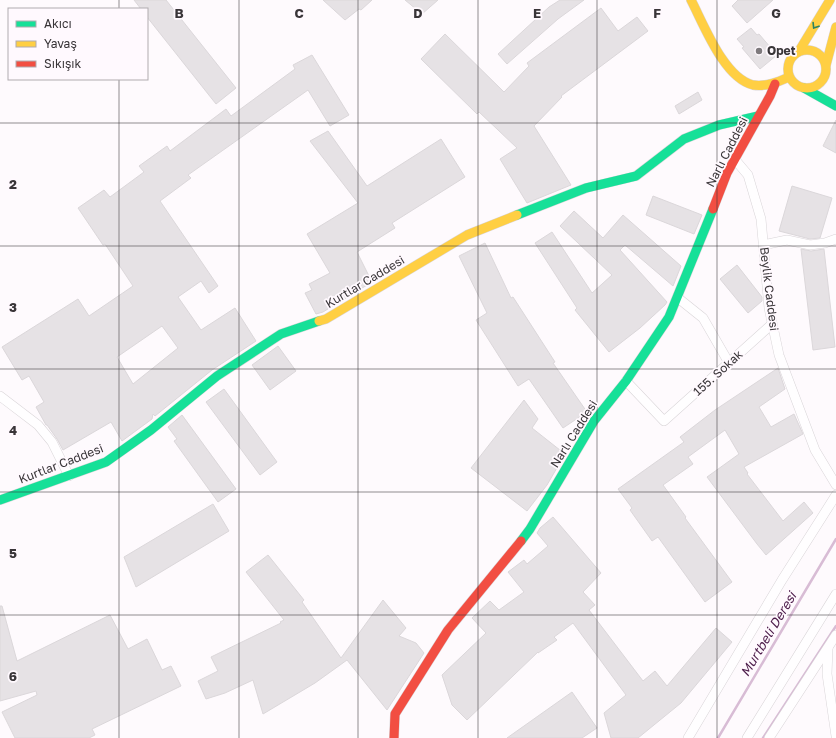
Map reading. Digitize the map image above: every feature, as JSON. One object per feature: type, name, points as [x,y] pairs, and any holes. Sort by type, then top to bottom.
[{"type":"street","points":[[691,0],[722,59],[740,78],[748,83],[763,86],[775,84],[790,77]]},
{"type":"street","points":[[830,0],[799,51],[790,59],[788,71],[793,82],[836,106]]},
{"type":"street","points":[[804,88],[816,86],[825,77],[829,50],[836,27]]},
{"type":"street","points":[[799,51],[811,49],[816,52],[824,59],[826,68],[836,81]]},
{"type":"street","name":"Narlı Caddesi","points":[[394,738],[395,714],[398,707],[448,630],[530,529],[594,421],[626,381],[669,317],[721,189],[775,84]]},
{"type":"street","name":"Kurtlar Caddesi","points":[[0,500],[106,462],[151,430],[217,376],[281,334],[326,319],[467,235],[586,188],[636,176],[684,139],[719,125],[758,116]]},
{"type":"street","name":"Beylik Caddesi","points":[[734,162],[737,162],[748,175],[761,219],[769,308],[779,355],[815,450],[836,485]]},
{"type":"street","points":[[763,245],[787,240],[810,245],[825,243],[836,239]]},
{"type":"street","points":[[678,298],[703,318],[729,363]]},
{"type":"street","name":"155. Sokak","points":[[626,381],[664,421],[772,324]]},
{"type":"street","points":[[0,396],[38,425],[52,442],[69,476]]},
{"type":"street","points":[[688,738],[782,580],[836,495]]},
{"type":"street","points":[[747,738],[836,594]]},
{"type":"street","points":[[769,738],[836,635]]},
{"type":"street","points":[[828,648],[827,674],[836,736]]},
{"type":"building","points":[[134,0],[166,0],[236,88],[216,104],[148,18],[148,8],[140,8]]},
{"type":"building","points":[[323,0],[372,0],[361,10],[359,9],[345,20]]},
{"type":"building","points":[[405,0],[438,0],[422,14]]},
{"type":"building","points":[[560,0],[584,0],[558,19],[507,64],[498,54],[549,7]]},
{"type":"building","points":[[738,0],[773,0],[747,23],[732,6]]},
{"type":"building","points":[[601,8],[618,31],[637,17],[648,31],[561,96],[562,97],[534,126],[571,185],[527,203],[500,159],[517,148],[479,112],[477,114],[421,59],[445,34],[504,92],[529,66],[527,63]]},
{"type":"building","points":[[751,28],[757,35],[759,34],[777,55],[760,69],[742,48],[744,47],[737,39]]},
{"type":"building","points":[[312,55],[349,115],[330,126],[308,90],[188,175],[191,178],[160,201],[218,286],[209,293],[201,281],[178,297],[201,330],[235,308],[256,341],[212,370],[155,416],[153,414],[152,419],[122,441],[111,422],[63,450],[36,407],[44,402],[29,376],[22,380],[2,347],[78,299],[89,316],[133,286],[105,244],[103,245],[78,208],[104,190],[110,197],[144,172],[139,166],[167,146],[170,151],[226,109],[231,116],[295,69],[293,65]],"holes":[[[162,326],[178,348],[133,384],[117,357]]]},
{"type":"building","points":[[698,92],[702,100],[679,114],[675,106]]},
{"type":"building","points":[[836,120],[836,153],[823,146]]},
{"type":"building","points":[[328,131],[367,186],[441,139],[465,177],[392,223],[395,228],[357,252],[372,282],[323,312],[316,314],[305,293],[312,290],[309,284],[330,273],[307,234],[358,203],[310,141]]},
{"type":"building","points":[[792,186],[832,198],[820,238],[810,239],[779,231]]},
{"type":"building","points":[[653,196],[702,215],[694,234],[646,215]]},
{"type":"building","points":[[574,211],[603,238],[623,215],[681,266],[673,286],[625,245],[620,250],[667,302],[640,328],[609,352],[575,310],[577,308],[535,243],[552,232],[592,293],[612,275],[560,226]]},
{"type":"building","points":[[485,243],[511,298],[513,297],[555,362],[553,363],[587,412],[563,428],[529,379],[518,386],[476,320],[487,313],[459,256]]},
{"type":"building","points":[[801,249],[811,251],[824,249],[835,347],[813,350]]},
{"type":"building","points":[[737,265],[762,297],[762,301],[748,313],[720,279]]},
{"type":"building","points":[[278,346],[296,371],[270,390],[252,365]]},
{"type":"building","points":[[778,368],[785,389],[759,407],[771,427],[794,414],[803,434],[744,467],[748,473],[747,474],[783,521],[804,502],[813,513],[766,555],[707,477],[739,454],[725,430],[688,457],[693,464],[663,485],[686,517],[685,518],[732,582],[705,602],[658,537],[652,541],[630,510],[632,508],[618,489],[684,442],[680,437],[715,410]]},
{"type":"building","points":[[224,389],[277,462],[260,475],[206,402]]},
{"type":"building","points":[[524,400],[538,419],[532,428],[565,454],[547,485],[527,511],[471,468]]},
{"type":"building","points":[[182,415],[236,489],[218,502],[174,441],[177,439],[168,427]]},
{"type":"building","points":[[213,504],[229,531],[136,587],[124,557]]},
{"type":"building","points":[[553,517],[601,573],[583,592],[595,605],[589,610],[643,681],[655,671],[667,686],[716,628],[732,642],[681,703],[638,738],[611,738],[604,713],[626,695],[573,623],[554,637],[557,640],[538,652],[467,720],[452,705],[442,675],[486,633],[472,618],[490,601],[499,610],[524,592],[508,572],[524,560],[527,564],[548,546],[537,533],[540,528]]},
{"type":"building","points":[[268,555],[304,600],[302,602],[341,658],[383,600],[406,628],[399,636],[416,643],[424,653],[387,710],[347,660],[315,683],[263,714],[253,680],[225,693],[206,699],[198,681],[218,671],[211,657],[281,623],[280,622],[284,620],[246,572]]},
{"type":"building","points":[[0,606],[2,606],[17,661],[110,615],[128,649],[147,639],[162,670],[171,666],[181,686],[92,729],[95,735],[89,738],[15,738],[2,712],[37,695],[36,691],[0,701]]},
{"type":"building","points":[[572,692],[597,728],[582,738],[507,738]]},
{"type":"waterway","name":"Murtbeli Deresi","points":[[718,738],[836,539]]},
{"type":"waterway","points":[[763,738],[836,626]]},
{"type":"traffic: fast","points":[[804,88],[836,106]]},
{"type":"traffic: fast","points":[[517,215],[586,188],[636,176],[684,139],[719,125],[758,116]]},
{"type":"traffic: fast","points":[[521,541],[530,529],[594,421],[626,381],[669,317],[713,209]]},
{"type":"traffic: fast","points":[[0,500],[106,462],[151,430],[217,376],[281,334],[319,321]]},
{"type":"traffic: slow","points":[[691,0],[724,62],[743,80],[753,85],[767,85],[789,77]]},
{"type":"traffic: slow","points":[[799,51],[830,0]]},
{"type":"traffic: slow","points":[[826,65],[836,27]]},
{"type":"traffic: slow","points":[[803,50],[811,50],[821,55],[825,62],[826,69],[825,76],[821,83],[811,88],[803,88],[793,83],[791,80],[788,73],[788,65],[793,55],[796,53],[803,50]]},
{"type":"traffic: slow","points":[[319,321],[326,319],[467,235],[517,215]]},
{"type":"traffic: jam","points":[[713,209],[727,173],[770,96],[775,84]]},
{"type":"traffic: jam","points":[[394,738],[395,714],[448,630],[521,541]]},
{"type":"place","name":"Opet","points":[[759,51]]}]
